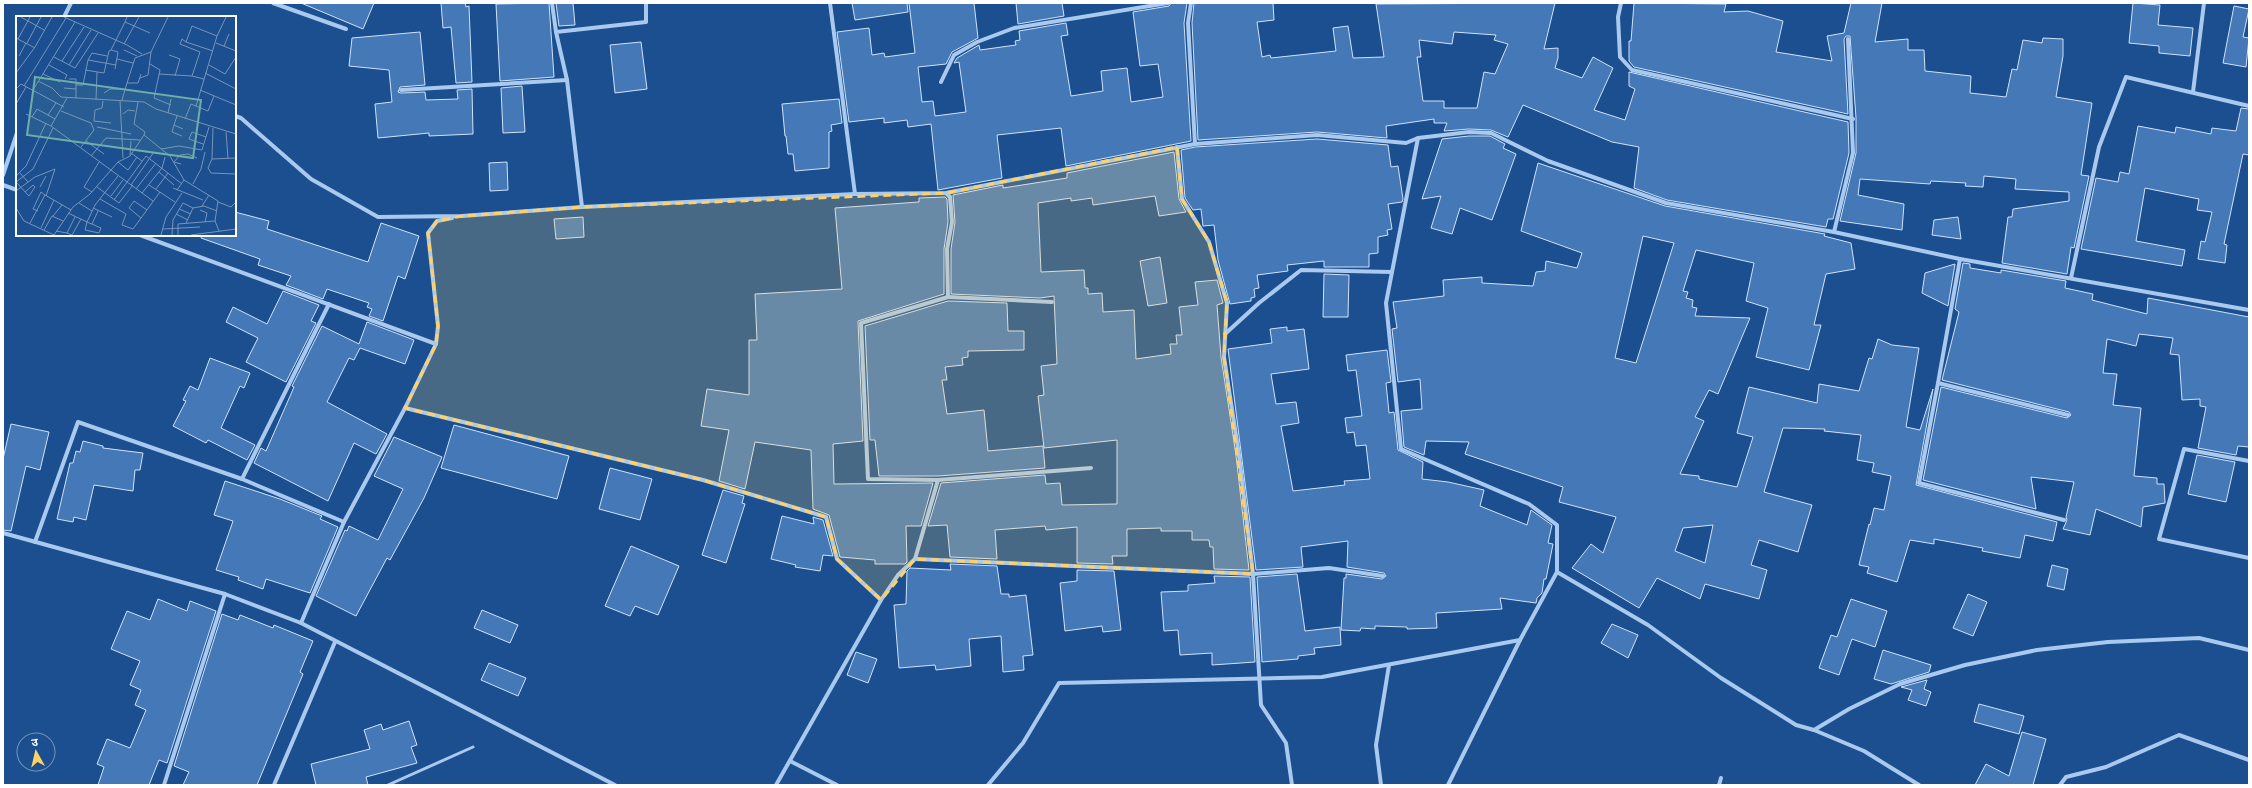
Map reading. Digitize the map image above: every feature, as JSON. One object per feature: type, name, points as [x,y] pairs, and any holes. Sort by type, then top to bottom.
[{"type":"street","points":[[65,16],[72,3]]},
{"type":"street","points":[[273,3],[346,29]]},
{"type":"street","points":[[552,3],[556,32],[567,80],[582,208]]},
{"type":"street","points":[[556,32],[646,22],[646,3]]},
{"type":"street","points":[[830,3],[842,108],[855,194]]},
{"type":"street","points":[[941,82],[954,56],[977,42],[1014,28],[1168,3]]},
{"type":"street","points":[[1190,3],[1188,23],[1195,144]]},
{"type":"street","points":[[1620,3],[1618,17],[1620,57],[1632,70],[1853,119]]},
{"type":"street","points":[[2193,92],[2204,3]]},
{"type":"street","points":[[1834,232],[1853,153],[1853,119],[1848,39]]},
{"type":"street","points":[[2071,278],[2098,147],[2126,77],[2249,106]]},
{"type":"street","points":[[401,90],[567,80]]},
{"type":"street","points":[[236,116],[241,118],[311,178],[378,217],[462,216],[582,208],[855,194],[946,193],[1195,144],[1317,135],[1406,143],[1418,138],[1469,132],[1491,133],[1548,161],[1666,204],[1834,232],[1960,259],[2249,310]]},
{"type":"street","points":[[3,175],[16,136]]},
{"type":"street","points":[[1418,138],[1386,303],[1401,448],[1529,504],[1556,525],[1557,572],[1520,640],[1448,785]]},
{"type":"street","points":[[1177,147],[1182,199],[1209,242],[1227,303],[1224,357],[1239,455],[1253,574],[1261,705],[1286,743],[1292,785]]},
{"type":"street","points":[[3,185],[16,190]]},
{"type":"street","points":[[946,193],[950,197],[952,222],[947,249],[948,297]]},
{"type":"street","points":[[301,623],[344,522],[405,408],[436,344],[438,326],[428,233],[437,221],[462,216]]},
{"type":"street","points":[[143,236],[436,344]]},
{"type":"street","points":[[1960,259],[1919,482],[2064,520]]},
{"type":"street","points":[[1225,334],[1259,303],[1301,270],[1392,272]]},
{"type":"street","points":[[1052,302],[948,297],[861,323],[868,479],[938,480],[1091,468]]},
{"type":"street","points":[[242,479],[329,304]]},
{"type":"street","points":[[1938,383],[2068,415]]},
{"type":"street","points":[[405,408],[703,480],[826,517],[836,559],[881,600]]},
{"type":"street","points":[[35,542],[78,422],[242,479],[344,522]]},
{"type":"street","points":[[2249,461],[2184,449],[2159,539],[2249,558]]},
{"type":"street","points":[[776,785],[881,600],[898,575],[915,558],[938,480]]},
{"type":"street","points":[[3,533],[225,594],[301,623],[335,642],[615,785]]},
{"type":"street","points":[[915,558],[1253,574],[1329,568],[1383,576]]},
{"type":"street","points":[[1557,572],[1648,625],[1721,678],[1796,725],[1814,730],[1864,751],[1918,785]]},
{"type":"street","points":[[164,785],[225,594]]},
{"type":"street","points":[[1814,730],[1849,709],[1900,684],[1965,665],[2038,650],[2108,642],[2199,638],[2249,650]]},
{"type":"street","points":[[988,785],[1023,743],[1059,683],[1322,677],[1520,640]]},
{"type":"street","points":[[274,785],[335,642]]},
{"type":"street","points":[[1381,785],[1376,745],[1389,665]]},
{"type":"street","points":[[2060,785],[2066,777],[2106,768],[2179,735],[2249,760]]},
{"type":"street","points":[[790,761],[837,785]]},
{"type":"street","points":[[1719,785],[1721,778]]},
{"type":"lane","points":[[388,785],[473,746]]},
{"type":"highlighted area","points":[[1177,147],[1182,199],[1209,242],[1227,303],[1224,357],[1253,574],[915,559],[881,600],[837,559],[826,517],[703,480],[405,408],[436,344],[438,326],[428,233],[437,221],[462,216],[582,207],[946,193]]},
{"type":"building","points":[[301,3],[374,3],[363,29]]},
{"type":"building","points":[[441,3],[465,3],[466,7],[469,6],[472,82],[456,83],[451,27],[443,28]]},
{"type":"building","points":[[549,3],[554,77],[500,81],[496,4]]},
{"type":"building","points":[[556,3],[573,3],[575,25],[559,26]]},
{"type":"building","points":[[852,3],[907,3],[908,12],[855,20]]},
{"type":"building","points":[[909,3],[974,3],[978,38],[952,52],[946,64],[918,67],[922,102],[933,101],[935,116],[966,112],[959,62],[954,63],[957,58],[979,45],[980,50],[1016,45],[1015,41],[1020,40],[1019,31],[1066,23],[1068,35],[1061,36],[1071,96],[1103,91],[1101,71],[1127,68],[1131,102],[1163,97],[1158,64],[1140,66],[1133,12],[1169,6],[1171,3],[1187,3],[1184,23],[1191,141],[1066,166],[1061,128],[997,135],[1002,178],[938,190],[931,124],[908,127],[907,120],[884,123],[884,118],[849,122],[837,32],[869,28],[872,55],[884,53],[885,57],[915,53]]},
{"type":"building","points":[[1016,3],[1062,3],[1064,16],[1018,24]]},
{"type":"building","points":[[1194,3],[1273,3],[1274,20],[1257,22],[1262,57],[1270,55],[1271,58],[1336,51],[1333,28],[1348,26],[1353,58],[1384,57],[1376,4],[1555,3],[1544,49],[1558,48],[1558,58],[1555,68],[1582,78],[1593,57],[1613,68],[1594,110],[1625,120],[1635,89],[1629,86],[1629,72],[1848,122],[1849,153],[1833,219],[1828,219],[1826,227],[1667,200],[1634,188],[1639,147],[1612,142],[1523,105],[1508,137],[1491,130],[1469,129],[1444,131],[1447,123],[1434,123],[1434,119],[1386,126],[1387,138],[1317,132],[1198,140],[1192,23]],"holes":[[[1454,32],[1496,35],[1494,40],[1508,44],[1495,74],[1484,72],[1477,108],[1444,108],[1444,101],[1423,101],[1417,57],[1421,57],[1419,40],[1452,44]]]},
{"type":"building","points":[[1634,3],[1726,4],[1724,12],[1748,11],[1783,21],[1776,52],[1832,61],[1827,36],[1844,33],[1851,3],[1882,3],[1875,42],[1908,39],[1908,50],[1924,50],[1925,71],[1971,76],[1970,93],[2006,97],[2012,69],[2017,70],[2023,40],[2042,43],[2043,38],[2063,39],[2063,56],[2056,97],[2092,103],[2081,175],[2089,176],[2074,248],[2071,247],[2067,274],[2002,263],[2008,217],[2012,217],[2013,209],[2069,201],[2069,192],[2015,189],[2016,179],[1984,176],[1983,187],[1965,186],[1966,183],[1931,181],[1930,184],[1860,179],[1858,195],[1904,204],[1902,230],[1840,221],[1856,153],[1856,118],[1850,36],[1846,36],[1844,39],[1848,114],[1634,67],[1629,61],[1629,41],[1631,41]]},
{"type":"building","points":[[2133,3],[2160,5],[2158,25],[2193,28],[2190,56],[2159,53],[2159,46],[2129,43]]},
{"type":"building","points":[[2234,6],[2249,9],[2243,37],[2249,38],[2246,67],[2223,63]]},
{"type":"building","points":[[420,32],[425,85],[400,87],[398,92],[425,92],[426,100],[458,99],[457,90],[472,89],[473,134],[429,136],[429,133],[378,138],[375,104],[392,102],[389,70],[349,66],[352,38]]},
{"type":"building","points":[[641,42],[647,89],[615,93],[610,45]]},
{"type":"building","points":[[522,86],[525,132],[503,133],[501,88]]},
{"type":"building","points":[[839,99],[842,123],[831,125],[832,131],[829,132],[829,168],[795,171],[793,154],[788,154],[782,104]]},
{"type":"building","points":[[2241,108],[2249,109],[2249,155],[2243,154],[2224,244],[2227,245],[2225,263],[2198,259],[2201,241],[2205,242],[2212,212],[2197,210],[2199,199],[2145,188],[2136,241],[2185,250],[2182,266],[2081,249],[2096,178],[2118,182],[2120,172],[2129,174],[2138,126],[2175,133],[2176,127],[2211,134],[2212,128],[2236,131]]},
{"type":"building","points":[[1469,136],[1490,136],[1505,144],[1503,148],[1516,154],[1492,220],[1460,208],[1452,234],[1431,228],[1441,196],[1422,199],[1442,139]]},
{"type":"building","points":[[1317,139],[1388,145],[1391,167],[1398,166],[1403,199],[1402,202],[1388,204],[1392,229],[1387,230],[1388,235],[1378,237],[1378,253],[1369,254],[1369,267],[1324,267],[1324,261],[1287,265],[1288,271],[1257,275],[1259,288],[1254,289],[1255,297],[1251,298],[1251,301],[1230,304],[1218,260],[1214,225],[1203,226],[1201,209],[1193,210],[1185,198],[1181,150],[1195,147]]},
{"type":"building","points":[[1174,152],[1179,199],[1186,212],[1159,216],[1155,196],[1093,205],[1092,198],[1071,201],[1071,198],[1038,203],[1041,272],[1084,270],[1085,288],[1088,288],[1088,294],[1102,293],[1103,312],[1134,310],[1136,359],[1171,354],[1170,344],[1177,344],[1176,335],[1182,335],[1179,307],[1198,305],[1195,282],[1217,280],[1223,303],[1217,305],[1221,357],[1236,455],[1249,570],[1214,569],[1213,547],[1210,547],[1209,540],[1192,540],[1192,531],[1161,531],[1161,528],[1127,529],[1127,556],[1112,556],[1113,564],[1077,563],[1077,527],[1046,530],[1045,526],[995,530],[997,559],[950,557],[947,525],[928,526],[941,483],[1045,475],[1046,484],[1060,483],[1062,505],[1117,504],[1117,440],[1044,448],[1038,396],[1044,395],[1041,366],[1057,364],[1054,296],[1040,298],[951,294],[951,249],[955,222],[953,195],[1003,185],[1003,188],[1067,178],[1067,173]]},
{"type":"building","points":[[507,162],[508,190],[490,191],[489,163]]},
{"type":"building","points":[[1538,163],[1665,206],[1825,234],[1824,236],[1851,243],[1855,269],[1826,274],[1814,325],[1821,325],[1809,370],[1756,357],[1768,308],[1746,301],[1754,263],[1696,250],[1683,291],[1688,292],[1686,298],[1693,300],[1692,307],[1697,308],[1695,316],[1750,318],[1718,394],[1709,390],[1695,417],[1704,421],[1680,474],[1699,476],[1699,479],[1737,487],[1753,437],[1737,433],[1749,387],[1817,403],[1819,384],[1859,391],[1869,358],[1872,359],[1878,339],[1892,345],[1919,348],[1906,427],[1920,430],[1933,389],[1916,485],[2057,522],[2053,541],[2025,535],[2020,558],[1982,551],[1983,548],[1934,539],[1934,544],[1910,540],[1897,582],[1867,573],[1869,567],[1859,565],[1869,524],[1870,525],[1874,508],[1884,510],[1891,476],[1872,472],[1874,463],[1857,460],[1861,435],[1824,431],[1825,429],[1783,428],[1764,492],[1812,505],[1798,552],[1759,540],[1751,565],[1767,570],[1759,599],[1705,584],[1700,599],[1657,578],[1639,608],[1572,568],[1591,544],[1603,553],[1616,517],[1559,502],[1563,487],[1465,454],[1469,442],[1426,441],[1424,455],[1404,447],[1401,411],[1422,409],[1420,379],[1398,382],[1392,329],[1397,328],[1393,302],[1444,296],[1443,280],[1482,277],[1482,283],[1533,286],[1536,272],[1545,271],[1546,261],[1577,268],[1582,253],[1521,231]],"holes":[[[1643,236],[1674,243],[1636,363],[1615,358]],[[1713,525],[1705,563],[1675,551],[1683,528]]]},
{"type":"building","points":[[945,197],[947,199],[948,222],[944,249],[944,294],[858,321],[863,441],[833,444],[834,484],[933,483],[921,526],[906,526],[907,562],[905,564],[875,564],[875,560],[840,557],[829,515],[813,509],[811,450],[755,442],[745,489],[719,481],[729,430],[701,426],[707,389],[749,395],[749,340],[757,340],[755,294],[842,289],[835,208],[919,202],[919,198]]},
{"type":"building","points":[[236,212],[269,221],[267,229],[368,262],[381,223],[419,236],[405,279],[398,276],[383,321],[369,316],[372,309],[367,307],[369,303],[327,289],[323,299],[286,285],[291,276],[258,265],[260,259],[201,238],[202,236],[236,236]]},
{"type":"building","points":[[583,217],[584,237],[556,239],[554,219]]},
{"type":"building","points":[[1958,217],[1961,239],[1932,235],[1934,220]]},
{"type":"building","points":[[1160,257],[1167,303],[1148,306],[1140,261]]},
{"type":"building","points":[[1963,263],[1970,264],[1970,268],[2001,273],[2001,270],[2066,281],[2065,288],[2093,294],[2092,300],[2147,314],[2148,298],[2249,317],[2249,447],[2238,446],[2236,455],[2198,448],[2206,407],[2200,406],[2200,399],[2182,400],[2179,355],[2170,354],[2173,338],[2139,334],[2136,346],[2107,339],[2103,373],[2117,374],[2113,405],[2141,408],[2134,476],[2157,478],[2157,484],[2164,484],[2165,503],[2143,507],[2141,527],[2096,509],[2090,535],[2063,529],[2067,520],[2066,517],[2074,482],[2031,477],[2036,509],[1923,480],[1941,387],[2067,418],[2071,415],[2069,412],[1942,380],[1959,312],[1955,309]]},
{"type":"building","points":[[1955,264],[1948,306],[1922,293],[1925,273]]},
{"type":"building","points":[[1324,274],[1349,275],[1348,317],[1323,317]]},
{"type":"building","points":[[283,291],[319,305],[311,321],[316,323],[286,382],[246,362],[258,338],[226,322],[233,307],[267,324]]},
{"type":"building","points":[[948,301],[1007,303],[1008,331],[1024,331],[1024,350],[968,351],[968,357],[962,358],[963,365],[945,367],[947,380],[942,380],[947,414],[984,410],[988,451],[1043,446],[1045,468],[938,476],[879,476],[875,440],[870,440],[865,326]]},
{"type":"building","points":[[367,322],[414,340],[405,364],[360,348],[354,360],[349,358],[327,402],[387,434],[376,454],[354,443],[328,501],[254,463],[261,448],[266,451],[294,387],[292,386],[322,326],[359,344]]},
{"type":"building","points":[[1287,327],[1287,331],[1304,329],[1309,369],[1271,374],[1276,404],[1296,402],[1299,423],[1281,426],[1293,491],[1345,485],[1344,481],[1370,479],[1366,445],[1356,446],[1354,432],[1347,433],[1345,418],[1362,416],[1356,370],[1348,371],[1346,355],[1387,350],[1391,382],[1386,383],[1389,413],[1394,412],[1398,450],[1423,462],[1422,479],[1448,482],[1484,490],[1480,506],[1527,525],[1531,510],[1552,525],[1548,543],[1553,544],[1546,579],[1544,579],[1542,593],[1537,598],[1536,603],[1500,598],[1502,609],[1436,613],[1437,628],[1407,629],[1407,627],[1375,626],[1375,629],[1361,628],[1360,631],[1341,630],[1344,578],[1346,578],[1346,574],[1382,579],[1386,576],[1384,573],[1347,567],[1348,541],[1301,547],[1303,567],[1256,570],[1228,349],[1272,343],[1270,329]]},
{"type":"building","points":[[210,358],[250,373],[244,388],[240,386],[221,428],[255,445],[247,460],[208,440],[206,443],[173,426],[186,401],[183,400],[190,386],[198,390]]},
{"type":"building","points":[[11,424],[49,432],[40,470],[26,466],[11,531],[3,530],[3,459]]},
{"type":"building","points":[[454,425],[569,456],[557,499],[441,468]]},
{"type":"building","points":[[394,437],[442,457],[424,498],[390,560],[387,558],[356,616],[316,596],[345,530],[347,531],[349,526],[378,540],[403,489],[374,476]]},
{"type":"building","points":[[83,441],[103,446],[103,448],[143,453],[140,470],[135,470],[133,491],[94,485],[86,520],[74,517],[73,522],[57,519],[70,463],[73,463],[76,451],[80,452]]},
{"type":"building","points":[[2197,455],[2235,462],[2226,502],[2188,494]]},
{"type":"building","points":[[610,468],[652,479],[640,520],[599,509]]},
{"type":"building","points":[[225,481],[280,499],[322,516],[320,519],[338,527],[310,593],[266,579],[263,589],[238,580],[239,577],[216,570],[233,521],[214,515]]},
{"type":"building","points":[[723,490],[744,496],[742,503],[745,504],[726,563],[702,555]]},
{"type":"building","points":[[782,516],[814,524],[813,517],[823,520],[833,556],[823,555],[820,571],[795,567],[796,565],[771,559]]},
{"type":"building","points":[[631,546],[679,566],[658,615],[635,606],[630,616],[605,606]]},
{"type":"building","points":[[950,564],[997,566],[1001,594],[1009,594],[1009,597],[1026,595],[1033,655],[1023,656],[1024,670],[1003,672],[1001,636],[969,639],[971,666],[936,670],[935,665],[899,668],[894,605],[906,604],[907,571],[910,568],[951,570]]},
{"type":"building","points":[[2052,565],[2068,569],[2064,590],[2047,586]]},
{"type":"building","points":[[1077,570],[1114,571],[1121,630],[1103,632],[1102,626],[1065,631],[1060,583],[1077,581]]},
{"type":"building","points":[[1297,574],[1305,631],[1340,627],[1341,645],[1314,648],[1315,654],[1298,656],[1298,659],[1262,662],[1257,577]]},
{"type":"building","points":[[1214,576],[1250,577],[1255,662],[1212,665],[1212,653],[1180,655],[1178,630],[1164,631],[1161,592],[1188,591],[1188,585],[1215,583]]},
{"type":"building","points":[[1968,594],[1987,602],[1973,636],[1953,628]]},
{"type":"building","points":[[158,599],[187,611],[190,601],[216,611],[167,763],[159,760],[149,785],[98,785],[104,767],[97,764],[107,739],[130,748],[146,710],[135,705],[141,690],[130,685],[140,661],[111,649],[127,611],[150,620]]},
{"type":"building","points":[[1851,599],[1887,611],[1875,647],[1852,639],[1839,675],[1819,668],[1831,635],[1837,637]]},
{"type":"building","points":[[482,610],[518,625],[510,643],[474,628]]},
{"type":"building","points":[[222,614],[238,620],[240,615],[273,628],[274,625],[313,641],[300,672],[303,674],[257,785],[183,785],[189,772],[174,766]]},
{"type":"building","points":[[1612,624],[1638,635],[1628,658],[1601,643]]},
{"type":"building","points":[[1883,650],[1931,665],[1929,672],[1891,684],[1874,679]]},
{"type":"building","points":[[856,652],[877,659],[868,683],[847,675]]},
{"type":"building","points":[[489,663],[526,678],[518,696],[481,680]]},
{"type":"building","points":[[1927,680],[1924,689],[1931,692],[1926,706],[1908,700],[1912,690],[1901,687]]},
{"type":"building","points":[[1979,704],[2024,716],[2019,734],[1974,722]]},
{"type":"building","points":[[409,721],[417,745],[411,747],[417,763],[366,777],[368,785],[316,785],[311,764],[370,749],[364,730],[381,724],[383,730]]},
{"type":"building","points":[[2022,732],[2046,739],[2033,785],[1975,785],[1986,764],[2009,776]]}]
